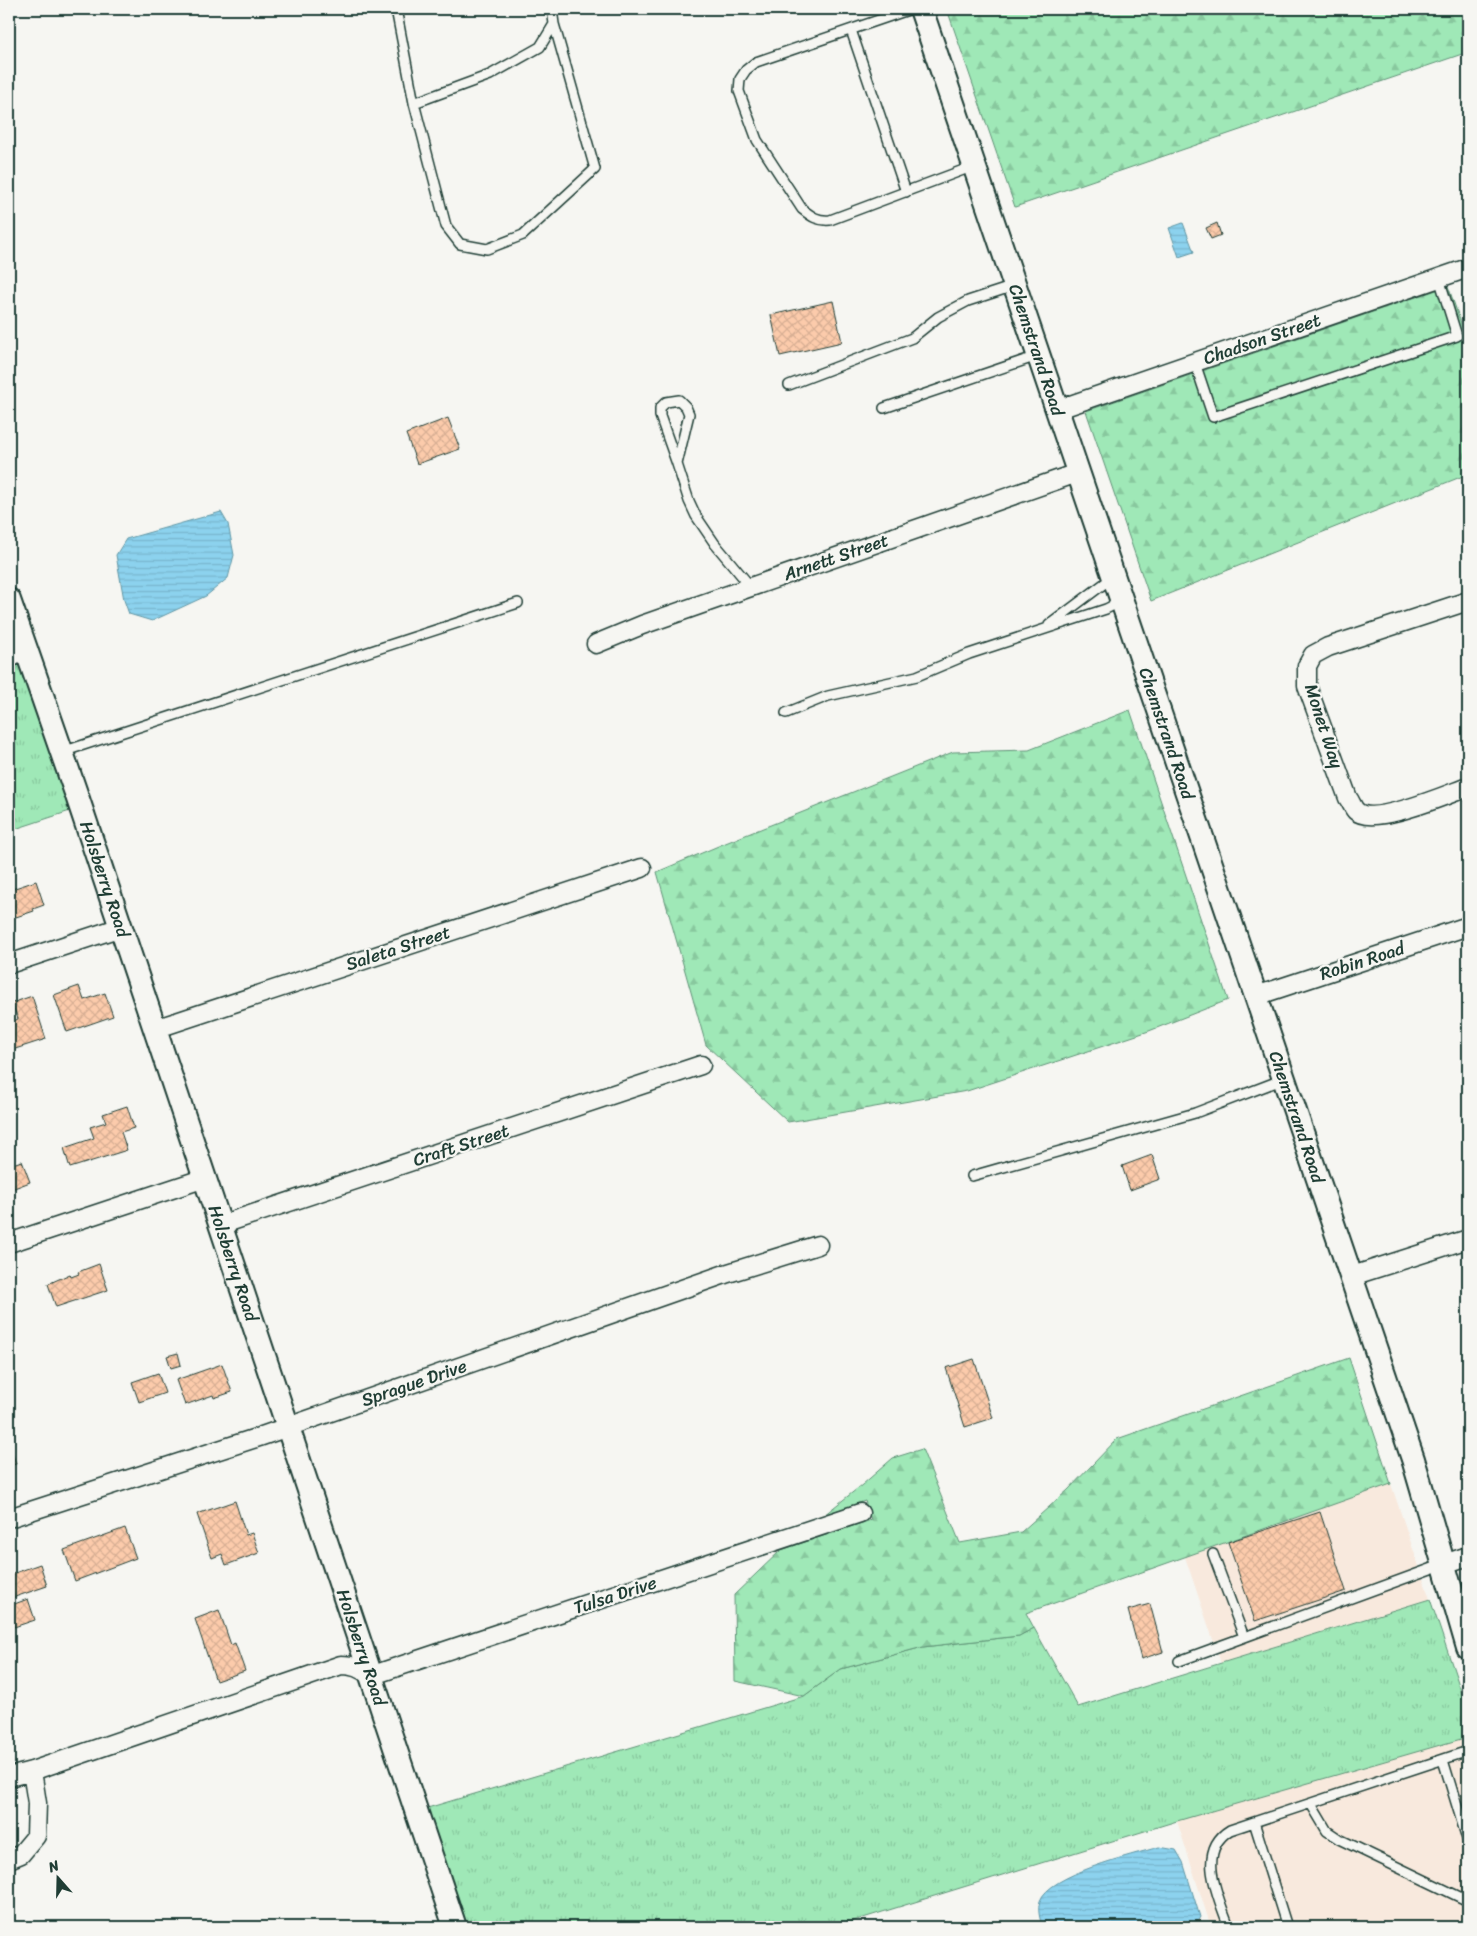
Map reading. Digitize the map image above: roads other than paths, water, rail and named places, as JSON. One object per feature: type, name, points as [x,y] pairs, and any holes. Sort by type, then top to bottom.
[{"type":"street","name":"Chemstrand Road","points":[[921,9],[1077,473],[1414,1459],[1468,1593]]},
{"type":"street","name":"Chadson Street","points":[[1056,410],[1468,268]]},
{"type":"street","name":"Arnett Street","points":[[596,644],[642,625],[1077,473]]},
{"type":"street","name":"Holsberry Road","points":[[9,600],[17,654],[62,752],[455,1927]]},
{"type":"street","name":"Monet Way","points":[[1468,601],[1328,647],[1313,655],[1307,666],[1307,686],[1348,798],[1357,812],[1367,816],[1390,815],[1468,787]]},
{"type":"street","name":"Saleta Street","points":[[155,1029],[642,868]]},
{"type":"street","name":"Robin Road","points":[[1256,996],[1468,926]]},
{"type":"street","points":[[9,964],[121,927]]},
{"type":"street","name":"Craft Street","points":[[220,1225],[701,1065]]},
{"type":"street","points":[[9,1243],[205,1178]]},
{"type":"street","points":[[1352,1276],[1468,1239]]},
{"type":"street","name":"Sprague Drive","points":[[9,1518],[287,1427],[725,1274],[818,1244]]},
{"type":"street","name":"Tulsa Drive","points":[[370,1676],[860,1513]]},
{"type":"street","name":"Chemstrand Road","points":[[1456,1560],[1468,1648]]},
{"type":"street","points":[[9,1777],[32,1771],[341,1665],[363,1670],[370,1676]]},
{"type":"street","points":[[9,1859],[21,1854],[36,1836],[37,1804],[32,1771]]},
{"type":"lane","points":[[396,9],[414,103],[446,226],[460,244],[487,249],[523,235],[595,169],[554,24],[552,9]]},
{"type":"lane","points":[[911,9],[756,62],[746,70],[740,79],[739,91],[757,140],[802,209],[820,220],[830,220],[974,166]]},
{"type":"lane","points":[[414,103],[490,76],[540,46],[554,24]]},
{"type":"lane","points":[[851,30],[906,192]]},
{"type":"lane","points":[[1195,362],[1213,416],[1457,336],[1439,278]]},
{"type":"lane","points":[[788,386],[912,338],[938,318],[968,301],[1014,286]]},
{"type":"lane","points":[[884,408],[1038,356]]},
{"type":"lane","points":[[677,464],[690,414],[679,400],[666,402],[660,408],[660,416],[677,464],[696,516],[715,544],[751,587]]},
{"type":"lane","points":[[1042,630],[1116,586]]},
{"type":"lane","points":[[786,713],[828,696],[917,676],[969,654],[1112,606],[1116,586]]},
{"type":"lane","points":[[62,752],[518,604]]},
{"type":"lane","points":[[972,1176],[1195,1114],[1284,1078]]},
{"type":"lane","points":[[1213,1554],[1244,1637]]},
{"type":"lane","points":[[1179,1661],[1456,1560]]},
{"type":"lane","points":[[1228,1927],[1212,1874],[1213,1854],[1216,1842],[1221,1836],[1230,1830],[1468,1751]]},
{"type":"lane","points":[[1443,1760],[1468,1842]]},
{"type":"lane","points":[[1311,1804],[1327,1831],[1339,1839],[1468,1901]]},
{"type":"lane","points":[[1254,1822],[1287,1927]]},
{"type":"water","points":[[1183,223],[1194,252],[1179,257],[1169,228]]},
{"type":"water","points":[[221,512],[228,524],[234,555],[228,578],[206,596],[152,621],[129,614],[124,600],[116,555],[126,539]]},
{"type":"water","points":[[1159,1847],[1176,1850],[1183,1862],[1200,1917],[1194,1927],[1042,1927],[1039,1911],[1040,1901],[1047,1891],[1059,1882],[1074,1874],[1112,1860]]}]
